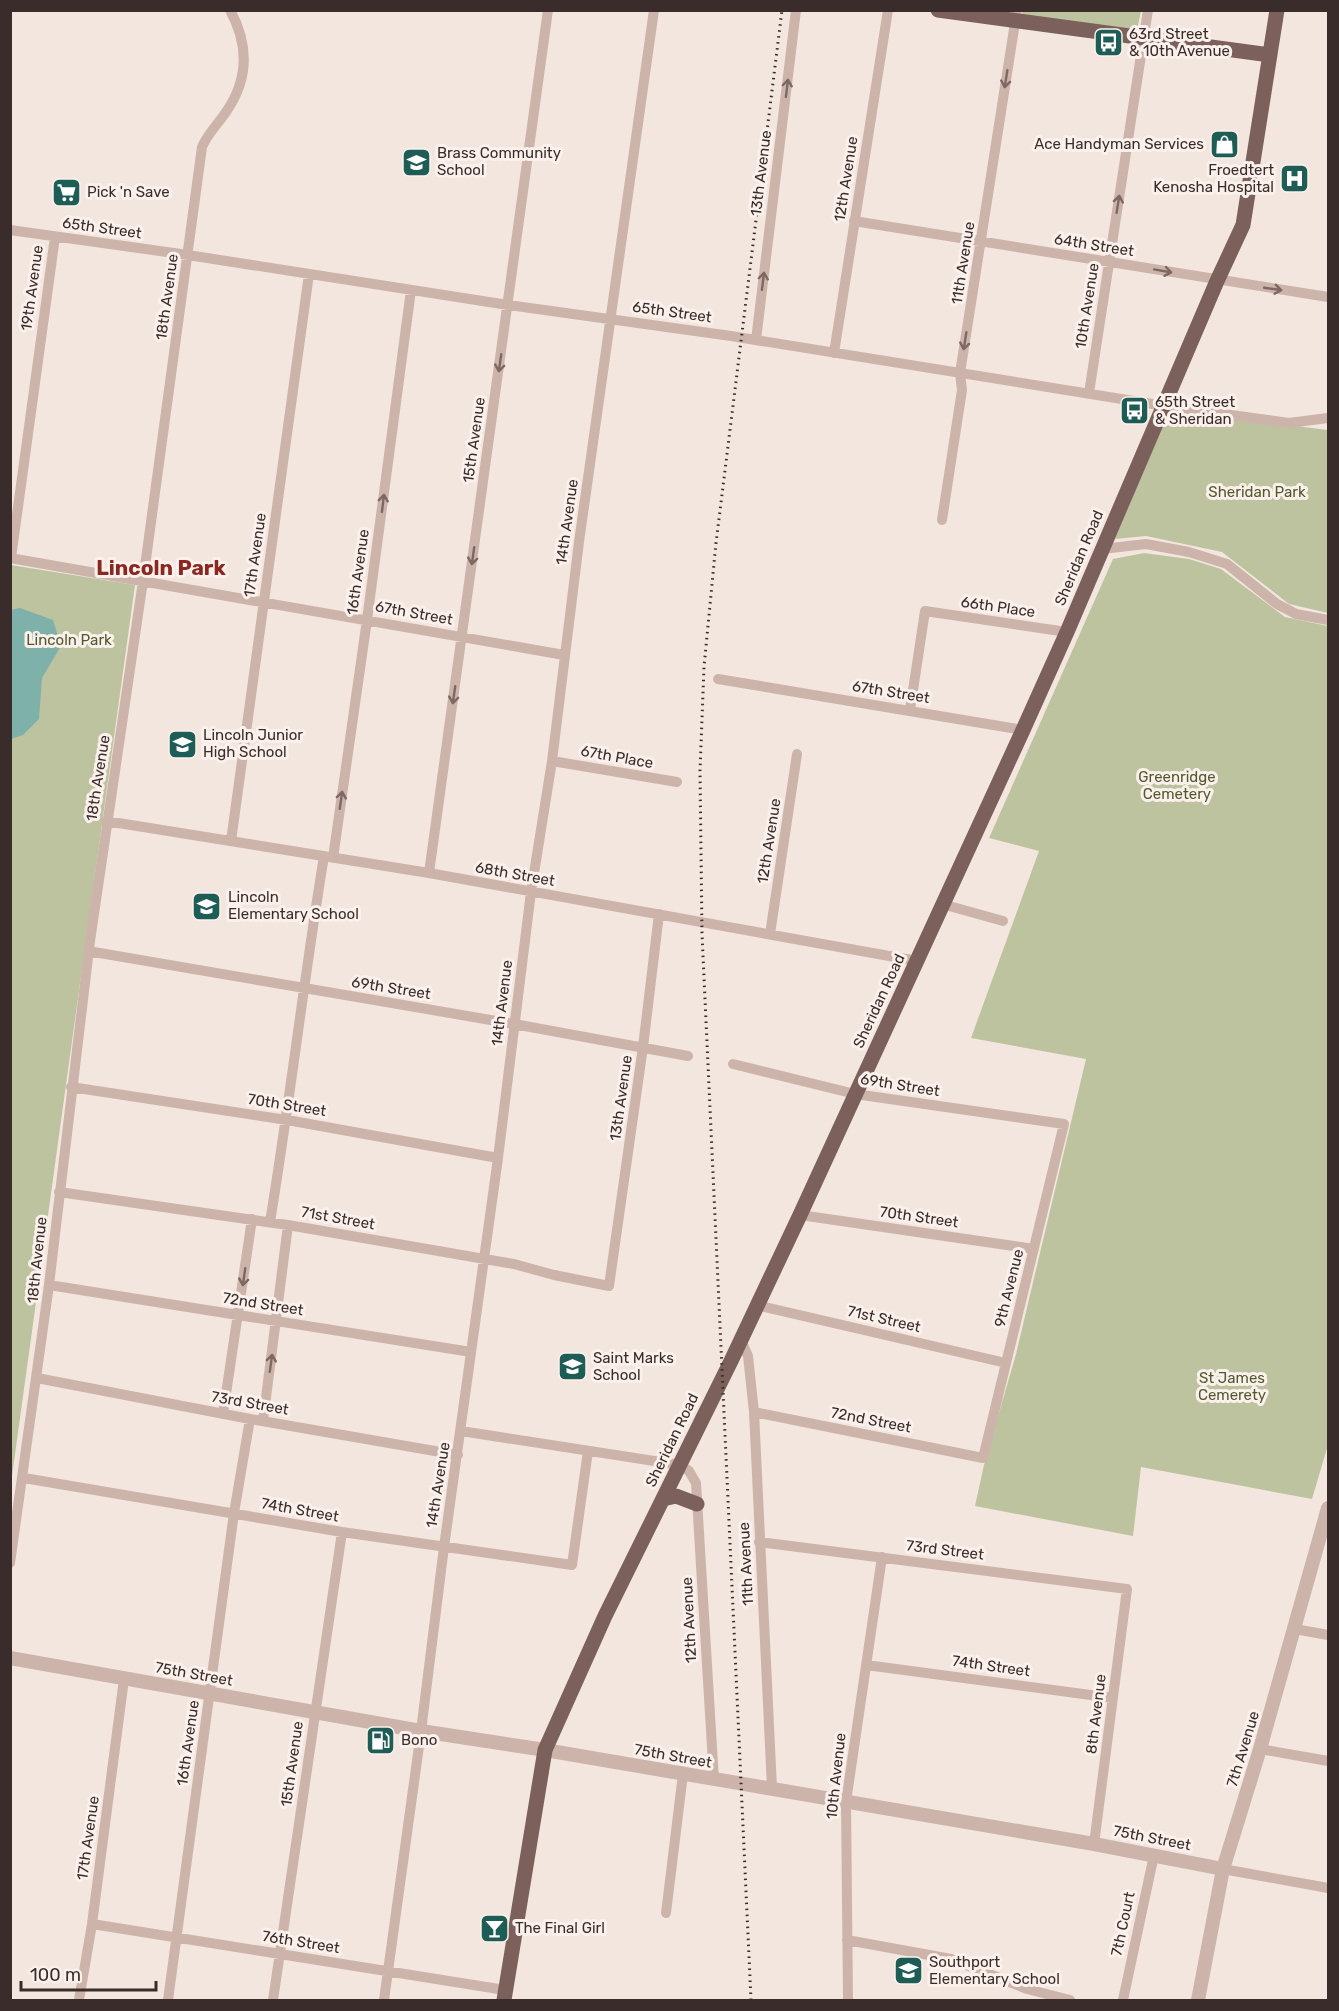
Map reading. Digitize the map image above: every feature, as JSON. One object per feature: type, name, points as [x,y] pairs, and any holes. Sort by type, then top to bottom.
[{"type":"main road","points":[[938,10],[1016,16],[1144,38],[1270,55]]},
{"type":"main road","name":"Sheridan Road","points":[[505,1995],[545,1749],[605,1616],[741,1340],[917,962],[1067,632],[1243,225],[1277,10]]},
{"type":"main road","points":[[663,1499],[676,1496],[697,1504]]},
{"type":"street","name":"18th Avenue","points":[[10,1563],[24,1478],[49,1285],[88,951],[143,581],[202,147],[235,98],[243,73],[244,46],[230,10]]},
{"type":"street","name":"15th Avenue","points":[[429,873],[548,10]]},
{"type":"street","name":"14th Avenue","points":[[384,2001],[498,1158],[531,892],[552,761],[609,319],[654,10]]},
{"type":"street","name":"13th Avenue","points":[[756,340],[796,10]]},
{"type":"street","name":"12th Avenue","points":[[834,352],[888,10]]},
{"type":"street","name":"10th Avenue","points":[[1089,393],[1148,10]]},
{"type":"street","name":"11th Avenue","points":[[942,520],[962,390],[960,373],[1016,16]]},
{"type":"street","name":"64th Street","points":[[854,221],[1217,281],[1329,297]]},
{"type":"street","name":"65th Street","points":[[10,230],[756,340],[1164,406],[1289,423],[1329,418]]},
{"type":"street","name":"19th Avenue","points":[[11,558],[55,237]]},
{"type":"street","name":"17th Avenue","points":[[231,841],[309,274]]},
{"type":"street","name":"16th Avenue","points":[[270,1222],[287,1120],[303,988],[328,857],[367,620],[411,290]]},
{"type":"street","points":[[1102,549],[1146,544],[1189,552],[1227,564],[1277,604],[1296,614],[1329,620]]},
{"type":"street","name":"67th Street","points":[[11,558],[564,655]]},
{"type":"street","name":"66th Place","points":[[910,710],[925,611],[1067,632]]},
{"type":"street","name":"67th Street","points":[[718,679],[1023,730]]},
{"type":"street","name":"12th Avenue","points":[[770,934],[797,754]]},
{"type":"street","name":"67th Place","points":[[552,761],[677,782]]},
{"type":"street","name":"68th Street","points":[[106,821],[429,873],[917,962]]},
{"type":"street","points":[[942,904],[1003,921]]},
{"type":"street","name":"13th Avenue","points":[[609,1286],[643,1047],[659,914]]},
{"type":"street","name":"69th Street","points":[[88,951],[688,1056]]},
{"type":"street","name":"69th Street","points":[[733,1064],[855,1094],[1064,1124]]},
{"type":"street","name":"70th Street","points":[[71,1087],[287,1120],[498,1158]]},
{"type":"street","name":"9th Avenue","points":[[983,1458],[1064,1124]]},
{"type":"street","name":"71st Street","points":[[59,1192],[252,1219],[484,1258],[609,1286]]},
{"type":"street","name":"70th Street","points":[[800,1215],[1034,1249]]},
{"type":"street","points":[[223,1414],[252,1219]]},
{"type":"street","points":[[263,1421],[288,1225]]},
{"type":"street","name":"72nd Street","points":[[49,1285],[471,1352]]},
{"type":"street","name":"71st Street","points":[[756,1305],[1006,1363]]},
{"type":"street","name":"11th Avenue","points":[[741,1340],[748,1356],[754,1412],[772,1788]]},
{"type":"street","name":"73rd Street","points":[[37,1378],[250,1419],[458,1455]]},
{"type":"street","name":"72nd Street","points":[[754,1412],[983,1458]]},
{"type":"street","name":"16th Avenue","points":[[168,2001],[234,1513],[250,1419]]},
{"type":"street","points":[[461,1431],[680,1465]]},
{"type":"street","name":"74th Street","points":[[24,1478],[342,1532],[572,1565],[588,1451]]},
{"type":"street","name":"12th Avenue","points":[[680,1465],[689,1471],[696,1483],[714,1780]]},
{"type":"street","name":"7th Avenue","points":[[1198,2001],[1223,1869],[1260,1749],[1328,1510]]},
{"type":"street","name":"15th Avenue","points":[[273,2001],[342,1532]]},
{"type":"street","name":"73rd Street","points":[[759,1542],[1127,1588]]},
{"type":"street","name":"10th Avenue","points":[[848,2001],[846,1802],[882,1557]]},
{"type":"street","name":"8th Avenue","points":[[1094,1844],[1127,1588]]},
{"type":"street","points":[[1295,1629],[1329,1635]]},
{"type":"street","name":"75th Street","points":[[10,1658],[421,1731],[545,1749],[1094,1844],[1329,1888]]},
{"type":"street","name":"74th Street","points":[[866,1665],[1113,1698]]},
{"type":"street","name":"17th Avenue","points":[[79,2001],[92,1924],[124,1679]]},
{"type":"street","points":[[1260,1749],[1329,1761]]},
{"type":"street","points":[[666,1914],[683,1774]]},
{"type":"street","name":"7th Court","points":[[1123,2001],[1154,1855]]},
{"type":"street","name":"76th Street","points":[[92,1924],[388,1971],[505,1995]]},
{"type":"street","points":[[847,1940],[951,1959],[1027,1989],[1070,2001]]},
{"type":"green space","points":[[1023,10],[1141,11],[1137,30],[1022,15]]},
{"type":"green space","name":"Sheridan Park","points":[[1169,410],[1328,430],[1328,613],[1289,604],[1222,552],[1146,536],[1115,539]]},
{"type":"green space","name":"Greenridge Cemetery","points":[[1144,553],[1189,559],[1221,569],[1285,617],[1328,626],[1328,1445],[1312,1499],[1141,1467],[1133,1536],[975,1506],[984,1465],[1016,1354],[1086,1059],[971,1038],[1039,851],[989,838],[1113,559]]},
{"type":"green space","name":"Lincoln Park","points":[[11,565],[135,585],[12,1476],[11,1476]]},
{"type":"water","points":[[20,608],[53,620],[61,646],[42,678],[39,719],[23,735],[11,739],[11,610]]},
{"type":"railway","points":[[751,2000],[702,934],[700,771],[704,667],[716,543],[782,10]]},
{"type":"place","name":"63rd Street & 10th Avenue","points":[[1108,43]]},
{"type":"place","name":"Ace Handyman Services","points":[[1225,144]]},
{"type":"place","name":"Brass Community School","points":[[416,162]]},
{"type":"place","name":"Froedtert Kenosha Hospital","points":[[1295,179]]},
{"type":"place","name":"Pick 'n Save","points":[[66,192]]},
{"type":"place","name":"65th Street & Sheridan","points":[[1134,411]]},
{"type":"place","name":"Lincoln Junior High School","points":[[182,744]]},
{"type":"place","name":"Lincoln Elementary School","points":[[207,906]]},
{"type":"place","name":"Saint Marks School","points":[[572,1367]]},
{"type":"place","name":"Bono","points":[[380,1740]]},
{"type":"place","name":"The Final Girl","points":[[494,1928]]},
{"type":"place","name":"Southport Elementary School","points":[[908,1971]]},
{"type":"district","name":"Lincoln Park","points":[[161,567]]},
{"type":"park label","name":"St James Cemerety","points":[[1232,1386]]}]
